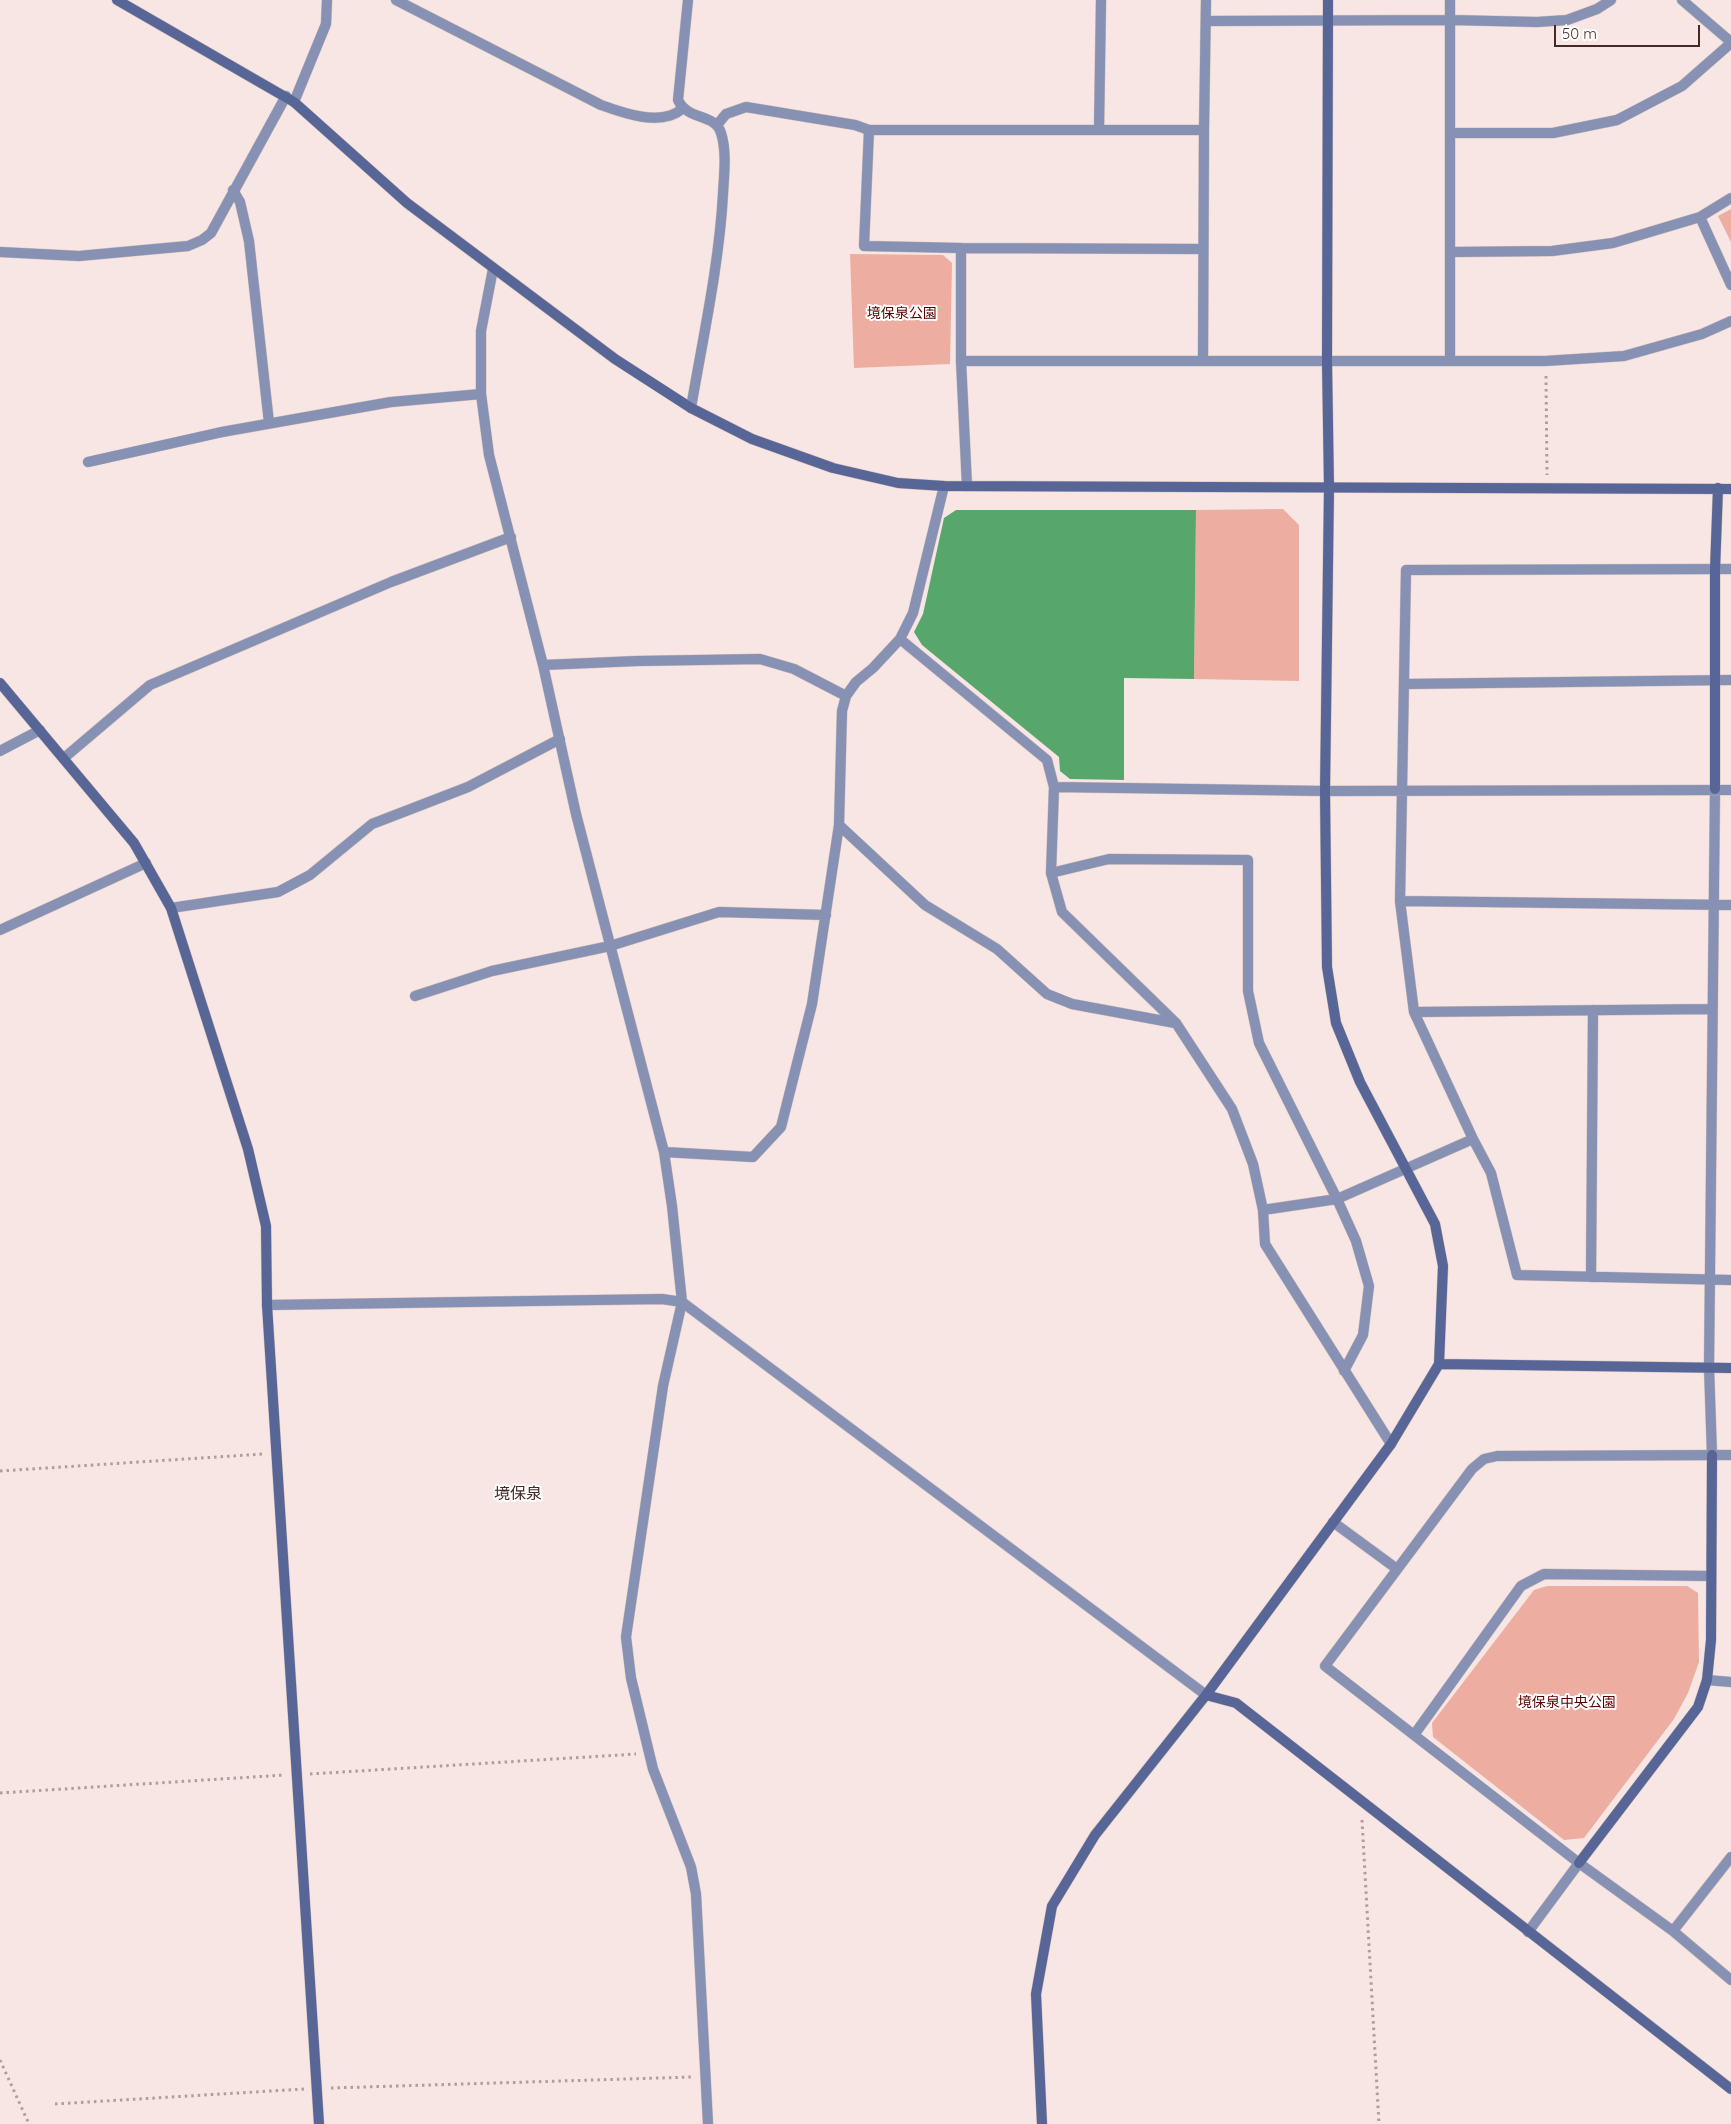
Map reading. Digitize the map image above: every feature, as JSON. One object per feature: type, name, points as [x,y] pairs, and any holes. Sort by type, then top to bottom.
[{"type":"street","points":[[117,0],[290,99],[407,203],[615,359],[691,408],[752,439],[833,468],[898,482],[944,486],[1731,489]]},
{"type":"street","points":[[0,252],[80,256],[188,246],[202,240],[211,232],[233,190],[290,99],[326,24],[327,0]]},
{"type":"street","points":[[396,0],[601,105],[624,113],[654,117],[670,116],[682,109]]},
{"type":"street","points":[[688,0],[678,100],[682,109],[717,124],[721,133],[724,164],[720,239],[691,408]]},
{"type":"street","points":[[1099,130],[1101,0]]},
{"type":"street","points":[[1203,361],[1206,0]]},
{"type":"street","points":[[1042,2124],[1036,1994],[1052,1906],[1095,1835],[1206,1695],[1391,1444],[1439,1364],[1443,1266],[1435,1224],[1360,1082],[1336,1023],[1327,967],[1325,791],[1329,488],[1327,362],[1328,0]]},
{"type":"street","points":[[1450,0],[1450,361]]},
{"type":"street","points":[[1206,21],[1450,20],[1537,22],[1567,20],[1597,9],[1611,0]]},
{"type":"street","points":[[1450,133],[1553,133],[1617,120],[1682,86],[1731,42],[1682,0]]},
{"type":"street","points":[[717,124],[726,114],[746,107],[855,125],[869,130],[1204,130]]},
{"type":"street","points":[[869,130],[864,246],[1203,249]]},
{"type":"street","points":[[233,190],[240,202],[249,241],[269,423]]},
{"type":"street","points":[[1450,252],[1552,251],[1613,244],[1700,217],[1731,198]]},
{"type":"street","points":[[1700,217],[1731,285]]},
{"type":"street","points":[[961,248],[961,361],[967,486]]},
{"type":"street","points":[[493,269],[482,331],[481,394],[489,455],[543,665],[576,814],[664,1152],[672,1206],[682,1302],[663,1386],[626,1637],[631,1678],[648,1751],[653,1769],[691,1867],[696,1894],[708,2124]]},
{"type":"street","points":[[961,361],[1545,361],[1624,356],[1702,334],[1731,321]]},
{"type":"street","points":[[88,462],[269,423],[391,402],[481,394]]},
{"type":"street","points":[[664,1152],[753,1157],[781,1127],[812,1004],[826,915],[839,825],[842,711],[846,696],[856,682],[873,668],[900,640],[912,613],[944,486]]},
{"type":"street","points":[[1528,1932],[1698,1707],[1707,1680],[1711,1640],[1712,1576],[1712,1455],[1709,1367],[1712,1280],[1715,570],[1718,488]]},
{"type":"street","points":[[64,758],[150,685],[392,582],[511,537]]},
{"type":"street","points":[[1731,569],[1406,570],[1400,901],[1414,1012],[1473,1139],[1491,1173],[1517,1275],[1731,1280]]},
{"type":"street","points":[[900,640],[1047,760],[1054,787],[1052,873],[1062,912],[1176,1023],[1232,1109],[1253,1164],[1263,1210],[1265,1244],[1391,1444]]},
{"type":"street","points":[[543,665],[760,659],[794,669],[846,696]]},
{"type":"street","points":[[1404,684],[1731,680]]},
{"type":"street","points":[[0,683],[134,843],[171,908],[248,1149],[266,1226],[267,1306],[295,1774],[319,2124]]},
{"type":"street","points":[[0,751],[40,730]]},
{"type":"street","points":[[171,908],[278,892],[310,875],[372,824],[468,787],[560,739]]},
{"type":"street","points":[[1054,787],[1325,791],[1731,790]]},
{"type":"street","points":[[839,825],[925,905],[997,949],[1048,994],[1072,1004],[1176,1023]]},
{"type":"street","points":[[1052,873],[1110,860],[1248,860],[1248,991],[1259,1043],[1337,1199],[1356,1241],[1369,1286],[1363,1335],[1344,1371]]},
{"type":"street","points":[[0,930],[146,863]]},
{"type":"street","points":[[1400,901],[1731,905]]},
{"type":"street","points":[[415,996],[492,971],[610,946],[719,912],[826,915]]},
{"type":"street","points":[[1414,1012],[1712,1009]]},
{"type":"street","points":[[1591,1277],[1593,1010]]},
{"type":"street","points":[[1263,1210],[1337,1199],[1473,1139]]},
{"type":"street","points":[[267,1306],[662,1300],[682,1302],[1206,1695],[1236,1703],[1731,2089]]},
{"type":"street","points":[[1439,1364],[1731,1368]]},
{"type":"street","points":[[1731,1455],[1497,1456],[1484,1459],[1472,1469],[1325,1666],[1579,1863],[1673,1931],[1731,1980]]},
{"type":"street","points":[[1333,1522],[1397,1569]]},
{"type":"street","points":[[1414,1734],[1521,1586],[1544,1574],[1712,1576]]},
{"type":"street","points":[[1707,1680],[1731,1682]]},
{"type":"street","points":[[1673,1931],[1731,1856]]},
{"type":"path","points":[[1545,361],[1547,488]]},
{"type":"path","points":[[0,1471],[276,1453]]},
{"type":"path","points":[[0,1793],[630,1755],[648,1751]]},
{"type":"path","points":[[1361,1799],[1379,2124]]},
{"type":"path","points":[[0,2060],[29,2124]]},
{"type":"path","points":[[55,2104],[316,2088],[705,2076]]},
{"type":"green space","points":[[1731,209],[1731,242],[1718,216]]},
{"type":"green space","name":"境保泉公園","points":[[850,254],[943,255],[952,263],[950,364],[854,368]]},
{"type":"green space","points":[[1283,509],[1299,525],[1299,681],[1194,679],[1196,510]]},
{"type":"green space","name":"境保泉中央公園","points":[[1547,1586],[1687,1586],[1698,1593],[1699,1662],[1688,1693],[1674,1719],[1584,1838],[1564,1840],[1433,1737],[1432,1723],[1534,1590]]},
{"type":"shaded area","points":[[956,510],[1196,510],[1194,679],[1124,678],[1124,780],[1070,779],[1060,771],[1059,757],[922,645],[914,632],[923,614],[944,518]]},
{"type":"district","name":"境保泉","points":[[518,1494]]}]
